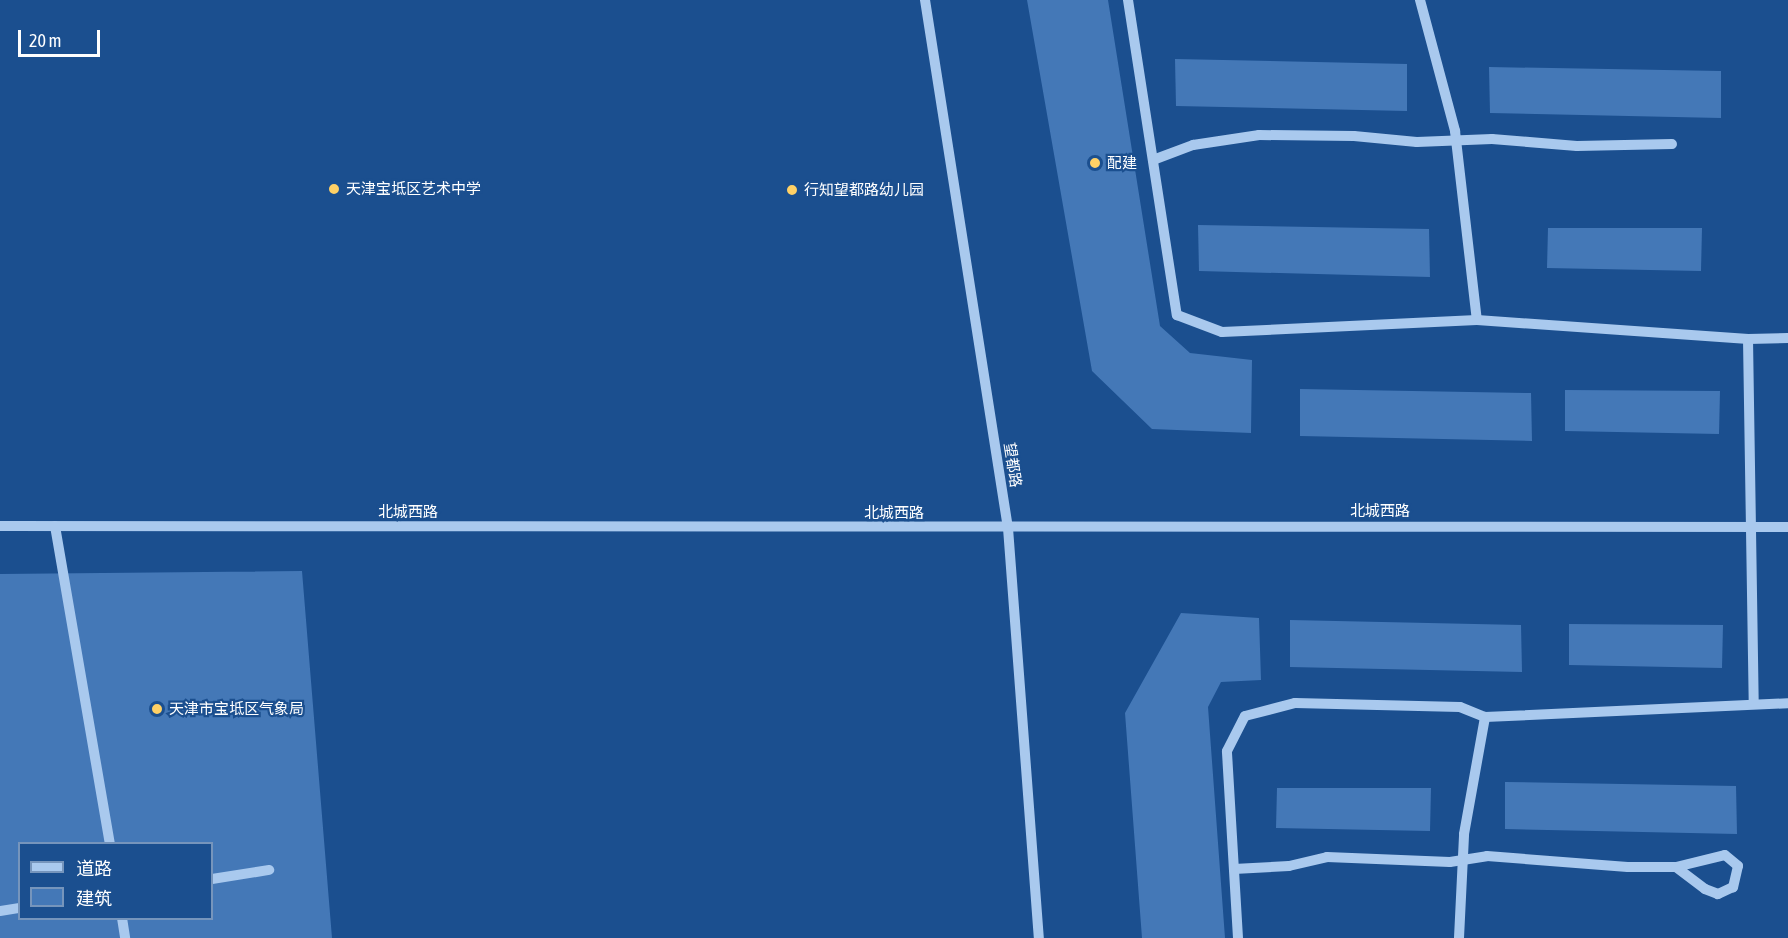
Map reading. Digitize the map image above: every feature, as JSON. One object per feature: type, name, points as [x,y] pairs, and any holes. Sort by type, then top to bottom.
[{"type":"street","name":"望都路","points":[[925,0],[1008,528],[1039,938]]},
{"type":"street","points":[[1128,0],[1177,315],[1222,332],[1477,320],[1748,339],[1788,338]]},
{"type":"street","points":[[1420,0],[1456,142],[1477,320]]},
{"type":"street","points":[[1153,160],[1193,146],[1259,135],[1456,142],[1492,139],[1588,147],[1672,144]]},
{"type":"street","points":[[1748,339],[1754,702]]},
{"type":"street","name":"北城西路","points":[[0,526],[1008,528],[1788,526]]},
{"type":"street","points":[[56,526],[110,842]]},
{"type":"street","points":[[1238,938],[1227,751],[1245,716],[1295,703],[1460,707],[1485,717],[1754,702],[1788,703]]},
{"type":"street","points":[[1459,938],[1463,858],[1485,717]]},
{"type":"street","points":[[1234,869],[1289,866],[1327,857],[1450,862],[1463,858],[1487,856],[1543,863],[1676,867],[1725,855],[1738,866],[1733,887],[1718,894],[1705,889],[1676,867]]},
{"type":"street","points":[[213,879],[269,870]]},
{"type":"street","points":[[0,911],[18,908]]},
{"type":"street","points":[[122,920],[125,938]]},
{"type":"building","name":"配建","points":[[1027,0],[1108,0],[1160,326],[1190,353],[1252,360],[1251,433],[1152,429],[1092,371]]},
{"type":"building","points":[[1175,59],[1407,64],[1407,111],[1176,106]]},
{"type":"building","points":[[1489,67],[1721,71],[1721,118],[1490,113]]},
{"type":"building","points":[[1198,225],[1429,229],[1430,277],[1199,271]]},
{"type":"building","points":[[1548,228],[1702,228],[1701,271],[1547,268]]},
{"type":"building","points":[[1300,389],[1531,393],[1532,441],[1300,436]]},
{"type":"building","points":[[1565,390],[1720,391],[1719,434],[1565,431]]},
{"type":"building","name":"天津市宝坻区气象局","points":[[302,571],[332,938],[0,938],[0,574]]},
{"type":"building","points":[[1181,613],[1259,618],[1261,680],[1221,682],[1208,707],[1225,938],[1142,938],[1125,713]]},
{"type":"building","points":[[1290,620],[1521,625],[1522,672],[1290,667]]},
{"type":"building","points":[[1569,624],[1723,625],[1722,668],[1569,665]]},
{"type":"building","points":[[1505,782],[1736,786],[1737,834],[1505,829]]},
{"type":"building","points":[[1277,788],[1431,788],[1430,831],[1276,828]]},
{"type":"place","name":"配建","points":[[1095,163]]},
{"type":"place","name":"天津宝坻区艺术中学","points":[[334,189]]},
{"type":"place","name":"行知望都路幼儿园","points":[[792,190]]},
{"type":"place","name":"天津市宝坻区气象局","points":[[157,709]]}]
